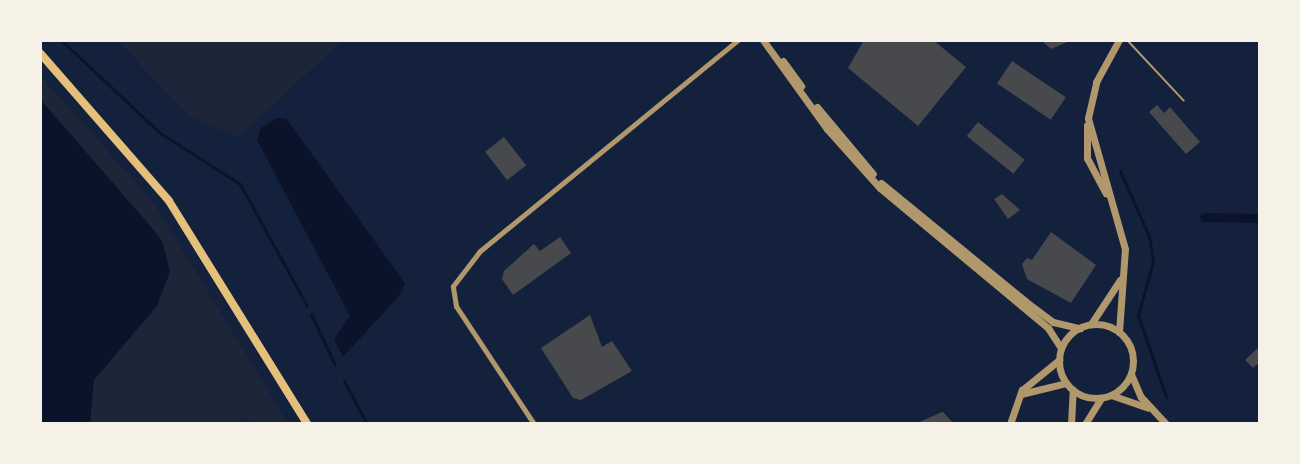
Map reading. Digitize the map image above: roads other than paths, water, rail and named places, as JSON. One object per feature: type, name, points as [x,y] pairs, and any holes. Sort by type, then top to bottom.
[{"type":"main road","points":[[40,47],[57,70]]},
{"type":"main road","points":[[40,52],[169,201],[307,423]]},
{"type":"main road","points":[[40,61],[57,70]]},
{"type":"street","points":[[534,423],[456,306],[453,286],[480,251],[738,40]]},
{"type":"street","points":[[766,40],[882,184],[1053,322],[1080,328]]},
{"type":"street","points":[[766,40],[827,129],[880,188],[1048,328],[1061,348]]},
{"type":"street","points":[[1119,40],[1096,82],[1088,118],[1107,195],[1123,234],[1119,332],[1131,351],[1131,374],[1152,411]]},
{"type":"street","points":[[1091,324],[1122,278]]},
{"type":"street","points":[[1119,332],[1091,324],[1080,328],[1061,348],[1059,360],[1066,383],[1073,390],[1101,398],[1111,395],[1131,374]]},
{"type":"street","points":[[1010,423],[1019,395],[1059,360]]},
{"type":"street","points":[[1019,395],[1066,383]]},
{"type":"street","points":[[1071,423],[1073,390]]},
{"type":"street","points":[[1111,395],[1152,411],[1166,423]]},
{"type":"street","points":[[1085,423],[1101,398]]},
{"type":"lane","points":[[1127,40],[1184,100]]},
{"type":"waterway","points":[[61,40],[160,133],[240,184],[307,306]]},
{"type":"waterway","points":[[1120,171],[1149,236],[1153,262],[1138,315],[1166,397]]},
{"type":"waterway","points":[[311,314],[335,365]]},
{"type":"waterway","points":[[344,381],[367,424]]}]
